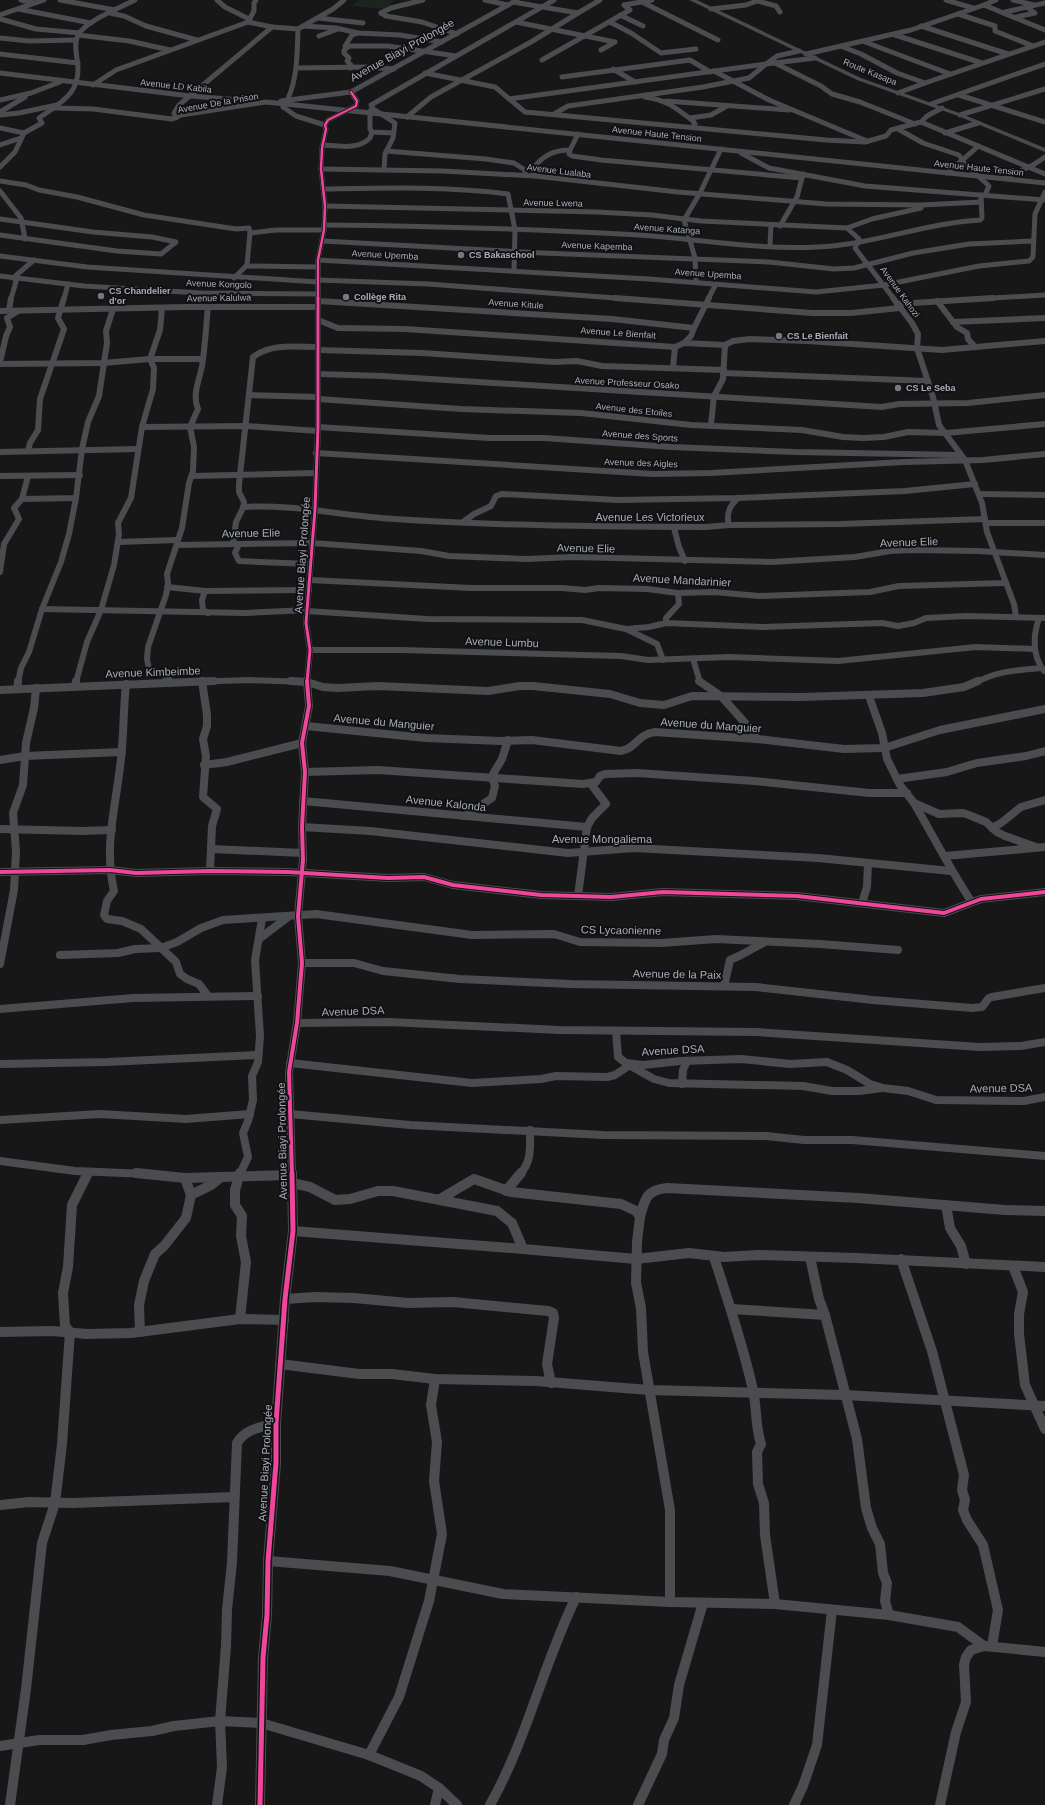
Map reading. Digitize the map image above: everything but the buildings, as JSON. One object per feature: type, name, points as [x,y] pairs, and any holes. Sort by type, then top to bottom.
[{"type":"main road","name":"Route Kasapa","points":[[692,0],[859,79],[942,108],[1045,150]]},
{"type":"street","points":[[21,0],[35,3]]},
{"type":"street","points":[[0,15],[44,0]]},
{"type":"street","points":[[60,0],[115,10]]},
{"type":"street","points":[[0,38],[29,41],[78,36],[91,23],[135,0]]},
{"type":"street","points":[[217,0],[225,7],[249,20],[272,27],[341,29],[358,33],[400,35],[442,42]]},
{"type":"street","points":[[93,85],[116,70],[249,20],[254,11],[254,3],[256,0]]},
{"type":"street","points":[[300,27],[333,9],[344,0]]},
{"type":"street","points":[[423,0],[414,4],[392,8],[381,13],[386,16],[426,23],[456,34]]},
{"type":"street","points":[[484,0],[508,5]]},
{"type":"street","points":[[323,145],[359,145],[368,140],[372,136],[370,129],[371,105],[554,0]]},
{"type":"street","points":[[407,117],[431,97],[531,42],[600,0]]},
{"type":"street","points":[[542,60],[630,10],[624,6],[652,0]]},
{"type":"street","points":[[711,9],[746,5],[755,0],[778,7],[780,12]]},
{"type":"street","points":[[946,0],[973,8]]},
{"type":"street","points":[[806,54],[895,35],[996,0]]},
{"type":"street","points":[[1013,0],[1037,6]]},
{"type":"street","points":[[515,1],[578,13]]},
{"type":"street","name":"Avenue Biayi Prolongée","points":[[348,112],[356,106],[357,101],[351,92],[515,1]]},
{"type":"street","points":[[642,2],[718,40]]},
{"type":"street","points":[[1005,12],[1037,6],[1045,2]]},
{"type":"street","points":[[984,5],[1005,12],[1045,30]]},
{"type":"street","points":[[1016,17],[1035,13],[1028,8]]},
{"type":"street","points":[[18,9],[91,23]]},
{"type":"street","points":[[110,13],[124,16],[146,26],[198,40]]},
{"type":"street","points":[[958,14],[995,26],[995,31],[1033,46]]},
{"type":"street","points":[[620,16],[642,26]]},
{"type":"street","points":[[318,18],[363,23]]},
{"type":"street","points":[[0,19],[36,29],[78,36],[129,41],[170,50]]},
{"type":"street","points":[[516,22],[615,42],[614,44],[601,50]]},
{"type":"street","points":[[610,22],[631,33],[662,53],[696,49]]},
{"type":"street","points":[[921,26],[1009,54]]},
{"type":"street","points":[[174,118],[174,113],[190,96],[272,27]]},
{"type":"street","points":[[300,27],[296,68],[286,102],[283,107],[286,111],[325,125],[328,120],[348,112]]},
{"type":"street","points":[[319,36],[341,29]]},
{"type":"street","points":[[348,47],[345,46],[348,40],[352,35],[358,33]]},
{"type":"street","points":[[895,35],[982,63]]},
{"type":"street","points":[[0,167],[15,152],[24,133],[42,124],[42,121],[39,118],[68,98],[77,83],[78,36]]},
{"type":"street","points":[[864,42],[950,74]]},
{"type":"street","points":[[898,93],[1045,42]]},
{"type":"street","points":[[350,68],[351,65],[347,61],[349,58],[344,52],[344,50],[348,47],[388,46],[456,56]]},
{"type":"street","points":[[844,47],[861,54],[897,73],[925,83]]},
{"type":"street","points":[[554,114],[568,106],[730,82],[754,75],[771,58],[775,56],[799,51]]},
{"type":"street","points":[[0,54],[78,62]]},
{"type":"street","points":[[509,99],[815,58]]},
{"type":"street","points":[[562,77],[690,60],[730,82],[870,142]]},
{"type":"street","points":[[775,63],[821,86],[832,94],[860,102],[944,132],[1045,174]]},
{"type":"street","points":[[931,104],[1045,64]]},
{"type":"street","points":[[296,68],[394,69]]},
{"type":"street","points":[[613,70],[635,82]]},
{"type":"street","name":"Avenue LD Kabila","points":[[0,73],[190,96],[266,102]]},
{"type":"street","points":[[425,73],[495,87],[522,111],[835,141],[870,142],[886,136],[891,130],[918,123],[942,108]]},
{"type":"street","points":[[0,100],[31,93],[62,81]]},
{"type":"street","points":[[960,115],[1045,89]]},
{"type":"street","points":[[286,102],[351,92]]},
{"type":"street","points":[[0,113],[31,93]]},
{"type":"street","points":[[959,94],[1045,122]]},
{"type":"street","points":[[630,96],[658,98],[666,101],[676,106],[690,118],[695,124],[693,127]]},
{"type":"street","points":[[666,101],[797,110]]},
{"type":"street","name":"Avenue Haute Tension","points":[[266,102],[286,102],[348,112],[371,111],[383,115],[838,162],[913,168],[1045,183]]},
{"type":"street","name":"Avenue De la Prison","points":[[0,113],[19,113],[55,107],[93,109],[174,118],[266,102]]},
{"type":"street","points":[[690,118],[711,115],[727,106]]},
{"type":"street","points":[[383,115],[395,123],[394,133],[386,151],[384,170]]},
{"type":"street","points":[[1034,118],[1045,115]]},
{"type":"street","points":[[944,132],[978,123]]},
{"type":"street","name":"Avenue Biayi Prolongée","points":[[260,1805],[262,1658],[267,1615],[268,1561],[276,1464],[276,1423],[280,1364],[293,1231],[290,1063],[302,963],[293,916],[302,874],[302,827],[305,772],[302,743],[309,706],[308,682],[310,650],[306,623],[315,509],[318,429],[318,263],[323,241],[324,227],[325,206],[321,169],[326,129],[325,125]]},
{"type":"street","points":[[0,128],[24,133]]},
{"type":"street","points":[[898,129],[923,143],[959,155],[977,176]]},
{"type":"street","points":[[372,132],[394,133]]},
{"type":"street","points":[[578,134],[570,150],[570,155],[578,157],[709,171],[803,176]]},
{"type":"street","points":[[0,145],[21,138]]},
{"type":"street","points":[[947,173],[963,161],[978,146]]},
{"type":"street","points":[[696,282],[698,266],[694,248],[684,220],[700,193],[720,149]]},
{"type":"street","points":[[535,176],[532,168],[541,159],[555,150],[570,150]]},
{"type":"street","points":[[386,151],[486,159],[512,163],[525,170],[525,175]]},
{"type":"street","points":[[739,151],[769,168],[803,176],[876,187],[1043,200]]},
{"type":"street","points":[[1004,179],[1007,176],[1028,167],[1045,157]]},
{"type":"street","name":"Avenue Lualaba","points":[[321,169],[525,175],[794,202],[851,206],[939,204]]},
{"type":"street","points":[[803,176],[800,190],[780,226],[847,228],[872,219],[939,204],[981,202]]},
{"type":"street","name":"Avenue Katanga","points":[[250,233],[324,227],[515,230],[636,235],[770,246],[829,248],[958,220],[980,220],[982,218],[981,202],[983,195],[989,186],[977,176]]},
{"type":"street","points":[[0,181],[26,185],[40,190],[117,207],[144,215],[236,229],[250,228],[246,266],[234,278]]},
{"type":"street","points":[[323,189],[392,188],[486,191],[508,194],[515,230],[514,271]]},
{"type":"street","points":[[0,191],[21,218],[25,239]]},
{"type":"street","name":"Avenue Upemba","points":[[246,266],[318,263],[514,271],[696,282],[816,292],[884,284],[979,266],[1029,261],[1033,257],[1035,214],[1043,200],[1045,192]]},
{"type":"street","name":"Avenue Lwena","points":[[325,206],[419,207],[622,213],[684,220],[780,226]]},
{"type":"street","points":[[0,219],[93,232],[152,237],[176,242],[161,254],[118,251],[0,235]]},
{"type":"street","points":[[770,246],[771,225]]},
{"type":"street","name":"Avenue Kahozi","points":[[847,228],[859,239],[855,248],[884,284],[898,306],[912,323],[918,334],[916,348],[928,382],[939,425],[963,458],[975,484],[986,521],[987,532],[1014,604],[1016,616]]},
{"type":"street","name":"Avenue Kapemba","points":[[323,241],[788,263],[834,269],[854,268],[945,247],[991,242],[1034,241]]},
{"type":"street","points":[[0,256],[87,267],[234,278],[428,284],[502,291],[835,314],[937,301],[1045,295]]},
{"type":"street","points":[[9,310],[15,278],[34,260]]},
{"type":"street","name":"Avenue Kongolo","points":[[0,276],[68,284],[318,301]]},
{"type":"street","points":[[28,452],[29,441],[38,433],[40,400],[50,363],[64,329],[58,319],[68,284]]},
{"type":"street","points":[[684,343],[691,336],[716,284]]},
{"type":"street","name":"Avenue Kalulwa","points":[[0,311],[208,307],[318,301]]},
{"type":"street","name":"Avenue Kitule","points":[[318,301],[612,319],[694,328]]},
{"type":"street","points":[[937,301],[959,330],[967,333],[968,339],[975,347]]},
{"type":"street","points":[[170,683],[162,673],[149,669],[146,664],[148,643],[161,611],[169,580],[167,574],[182,528],[189,483],[192,476],[194,447],[190,427],[198,409],[195,402],[195,393],[202,367],[208,307]]},
{"type":"street","points":[[75,686],[87,642],[101,610],[114,565],[118,542],[118,523],[131,498],[142,427],[153,389],[154,368],[150,359],[160,330],[162,308]]},
{"type":"street","points":[[17,689],[21,668],[29,652],[42,609],[61,562],[71,528],[80,475],[82,449],[88,422],[99,396],[107,343],[106,331],[113,309]]},
{"type":"street","points":[[19,310],[7,318],[10,327],[6,333],[3,343],[3,355],[0,363],[103,363],[150,359],[202,359]]},
{"type":"street","points":[[953,322],[1045,318]]},
{"type":"street","name":"Avenue Le Bienfait","points":[[318,320],[338,328],[405,329],[675,347],[684,343],[725,345],[738,340],[767,339],[942,350],[1045,342]]},
{"type":"street","points":[[711,424],[714,396],[720,386],[724,371],[725,345]]},
{"type":"street","points":[[673,368],[675,347]]},
{"type":"street","points":[[310,564],[239,561],[235,552],[236,522],[244,507],[244,502],[239,492],[253,357],[256,354],[270,348],[422,353],[554,362],[577,361],[593,366],[673,368],[928,382]]},
{"type":"street","name":"Avenue Professeur Osako","points":[[318,374],[382,376],[882,407],[899,404],[934,404],[1045,396]]},
{"type":"street","name":"Avenue des Etoiles","points":[[249,395],[318,398],[461,409],[581,413],[665,422],[802,430],[843,437],[863,438],[884,437],[908,432],[946,433],[1045,424]]},
{"type":"street","name":"Avenue des Sports","points":[[142,427],[246,426],[489,438],[544,438],[686,448],[963,458]]},
{"type":"street","points":[[0,452],[82,449],[138,449]]},
{"type":"street","name":"Avenue des Aigles","points":[[316,454],[654,474],[711,473],[963,458]]},
{"type":"street","points":[[963,458],[1045,454]]},
{"type":"street","points":[[192,476],[241,474],[316,474]]},
{"type":"street","points":[[0,476],[80,475]]},
{"type":"street","points":[[0,572],[4,544],[19,519],[19,516],[14,508],[22,499],[28,476]]},
{"type":"street","points":[[463,522],[474,514],[491,506],[496,496],[502,494],[618,500],[738,498],[905,491],[975,484]]},
{"type":"street","points":[[979,494],[1045,494]]},
{"type":"street","points":[[22,499],[76,498]]},
{"type":"street","points":[[729,525],[727,519],[729,506],[738,498]]},
{"type":"street","name":"Avenue Les Victorieux","points":[[244,507],[260,506],[315,509],[392,519],[560,527],[706,528],[729,525],[986,521],[1045,523]]},
{"type":"street","points":[[674,528],[679,547],[685,561]]},
{"type":"street","name":"Avenue Elie","points":[[118,542],[236,544],[312,543],[421,551],[449,556],[526,559],[574,557],[771,562],[855,557],[890,551],[995,551],[1045,555]]},
{"type":"street","name":"Avenue Mandarinier","points":[[310,580],[471,588],[562,588],[585,590],[599,588],[640,588],[678,593],[714,592],[759,596],[870,592],[899,586],[1005,583]]},
{"type":"street","points":[[167,587],[205,591],[309,590]]},
{"type":"street","points":[[205,591],[201,606],[203,610],[208,613]]},
{"type":"street","points":[[666,623],[666,618],[679,604],[678,593]]},
{"type":"street","points":[[42,609],[208,613],[307,610],[427,619],[582,620],[626,629],[657,644],[663,660]]},
{"type":"street","points":[[626,629],[649,627],[666,623],[763,627],[882,623],[898,626],[914,623],[926,618],[966,616],[1016,616],[1042,618],[1034,632],[1037,659],[1043,669]]},
{"type":"street","name":"Avenue Lumbu","points":[[310,650],[448,651],[622,656],[648,660],[744,658],[838,661],[976,647],[1035,649]]},
{"type":"street","points":[[693,659],[699,682],[721,696],[752,732],[756,739]]},
{"type":"street","name":"Avenue Kimbeimbe","points":[[0,690],[250,680],[308,682],[323,687],[338,688],[378,686],[488,691],[520,686],[533,686],[610,694],[640,703],[660,705],[672,704],[686,697],[869,696],[923,693],[972,685],[988,676],[1014,670],[1043,669]]},
{"type":"street","points":[[202,681],[207,715],[207,726],[203,739],[206,756],[204,765],[203,797],[217,809],[212,826],[210,872]]},
{"type":"street","points":[[126,684],[123,702],[122,752],[112,830],[110,870],[114,891],[104,911],[106,918],[122,921],[141,929],[176,962],[177,969],[182,975],[188,980],[201,985],[208,996]]},
{"type":"street","points":[[0,964],[14,890],[16,851],[13,813],[23,785],[25,756],[34,708],[36,688]]},
{"type":"street","points":[[869,696],[882,734],[887,759],[902,788],[914,803],[945,856],[951,871],[971,901]]},
{"type":"street","name":"Avenue du Manguier","points":[[306,726],[426,738],[532,740],[621,750],[630,749],[637,739],[644,734],[655,732],[717,738],[756,739],[844,749],[884,748],[940,730],[1013,714],[1045,709]]},
{"type":"street","points":[[465,816],[492,798],[495,786],[492,778],[493,774],[502,760],[508,740]]},
{"type":"street","points":[[204,765],[227,762],[302,743]]},
{"type":"street","points":[[897,779],[947,772],[977,763],[1026,756],[1045,751]]},
{"type":"street","points":[[0,760],[25,756],[122,752]]},
{"type":"street","points":[[305,772],[378,770],[591,784],[596,782],[600,776],[605,774],[637,773],[754,781],[869,793],[907,793]]},
{"type":"street","points":[[578,896],[587,827],[592,818],[606,804],[591,784]]},
{"type":"street","points":[[992,828],[1002,824],[1019,808],[1030,803],[1045,800]]},
{"type":"street","name":"Avenue Kalonda","points":[[303,801],[587,827]]},
{"type":"street","points":[[914,803],[939,814],[963,813],[969,815],[986,822],[992,828],[1005,836],[1036,848]]},
{"type":"street","name":"Avenue Mongaliema","points":[[302,827],[370,832],[568,852],[634,848],[768,855],[951,871]]},
{"type":"street","points":[[0,829],[82,832],[112,830]]},
{"type":"street","points":[[945,856],[1045,847]]},
{"type":"street","points":[[211,849],[302,853]]},
{"type":"street","points":[[862,904],[867,887],[868,863]]},
{"type":"street","points":[[0,872],[110,870],[136,874],[210,872],[388,878],[424,877],[445,883],[476,888],[541,895],[611,897],[662,892],[752,894],[809,897],[944,913],[951,912],[971,901],[1045,892]]},
{"type":"street","name":"CS Lycaonienne","points":[[60,955],[100,952],[118,953],[136,949],[161,948],[177,942],[214,922],[223,920],[262,919],[316,914],[472,934],[554,934],[580,942],[661,942],[716,939],[898,950]]},
{"type":"street","points":[[259,939],[293,916]]},
{"type":"street","points":[[240,1319],[246,1262],[241,1236],[242,1216],[235,1205],[235,1190],[248,1157],[247,1146],[243,1133],[250,1114],[254,1094],[251,1085],[252,1076],[258,1062],[260,1036],[255,960],[262,919]]},
{"type":"street","points":[[724,986],[730,960],[745,954],[754,947],[768,941]]},
{"type":"street","name":"Avenue de la Paix","points":[[302,963],[354,964],[383,971],[460,979],[570,984],[756,987],[873,1000],[972,1008],[982,1007],[989,998],[992,997],[1045,988]]},
{"type":"street","points":[[0,1009],[133,998],[258,996]]},
{"type":"street","name":"Avenue DSA","points":[[296,1023],[389,1022],[559,1030],[756,1032],[848,1037],[937,1045],[987,1047],[1021,1046],[1045,1042]]},
{"type":"street","points":[[616,1031],[618,1057],[647,1076],[660,1082],[682,1084],[803,1086],[822,1090],[859,1091],[883,1088]]},
{"type":"street","points":[[0,1064],[106,1062],[258,1055]]},
{"type":"street","name":"Avenue DSA","points":[[628,1064],[643,1065],[687,1061],[741,1059],[790,1064],[827,1062],[847,1070],[870,1084],[883,1088],[908,1091],[928,1099],[947,1101],[1024,1102],[1040,1100],[1045,1097]]},
{"type":"street","points":[[682,1084],[687,1061]]},
{"type":"street","points":[[290,1063],[472,1084],[541,1079],[556,1076],[607,1077],[615,1075],[628,1064]]},
{"type":"street","points":[[858,1078],[857,1086],[859,1091]]},
{"type":"street","points":[[0,1120],[100,1114],[191,1119],[250,1114]]},
{"type":"street","points":[[290,1114],[417,1125],[636,1136],[766,1136],[804,1140],[852,1140],[1045,1156]]},
{"type":"street","points":[[506,1191],[526,1167],[528,1161],[530,1130]]},
{"type":"street","points":[[0,1161],[89,1172],[123,1172],[185,1178],[240,1175],[292,1179],[335,1200],[350,1199],[378,1191],[393,1191],[497,1211],[510,1219],[516,1225],[523,1249]]},
{"type":"street","points":[[10,1805],[20,1742],[42,1543],[55,1503],[62,1444],[70,1332],[65,1326],[63,1293],[68,1267],[72,1205],[89,1172]]},
{"type":"street","points":[[191,1195],[211,1185],[221,1177]]},
{"type":"street","points":[[140,1332],[139,1305],[144,1281],[155,1254],[183,1223],[191,1195],[185,1178]]},
{"type":"street","points":[[440,1199],[457,1190],[469,1180],[474,1179],[506,1191],[621,1204],[636,1211],[640,1217]]},
{"type":"street","points":[[670,1602],[670,1510],[643,1352],[641,1308],[636,1283],[637,1242],[640,1217],[646,1197],[649,1193],[658,1188],[667,1188],[733,1194],[883,1200],[1045,1211]]},
{"type":"street","points":[[946,1205],[950,1228],[961,1246],[966,1264]]},
{"type":"street","points":[[293,1231],[636,1259],[689,1253],[714,1257],[758,1255],[901,1259],[966,1264],[1045,1267]]},
{"type":"street","points":[[714,1257],[731,1309],[753,1391],[757,1433],[761,1444],[757,1452],[758,1484],[764,1502],[765,1535],[775,1604]]},
{"type":"street","points":[[810,1257],[819,1299],[825,1315],[857,1439],[866,1508],[872,1528],[880,1544],[882,1573],[887,1583],[886,1608],[889,1615]]},
{"type":"street","points":[[901,1259],[932,1351],[937,1377],[945,1401],[964,1475],[962,1490],[965,1500],[963,1509],[968,1520],[975,1529],[985,1552],[998,1610],[998,1620],[988,1646]]},
{"type":"street","points":[[1013,1266],[1022,1292],[1019,1314],[1019,1334],[1025,1386],[1045,1429]]},
{"type":"street","points":[[286,1299],[315,1297],[354,1298],[408,1303],[453,1302],[548,1311],[553,1313],[554,1318],[547,1364],[551,1383]]},
{"type":"street","points":[[731,1309],[825,1315]]},
{"type":"street","points":[[0,1332],[70,1332],[87,1334],[140,1332],[240,1319],[284,1320]]},
{"type":"street","points":[[280,1364],[359,1374],[392,1374],[435,1379],[551,1383],[649,1390],[753,1391],[845,1395],[1045,1406]]},
{"type":"street","points":[[368,1755],[399,1697],[426,1612],[442,1534],[441,1519],[436,1501],[434,1481],[437,1442],[431,1405],[435,1379]]},
{"type":"street","points":[[217,1805],[222,1754],[220,1721],[226,1646],[227,1610],[232,1562],[235,1461],[237,1443],[240,1437],[249,1431],[276,1423]]},
{"type":"street","points":[[0,1505],[29,1502],[55,1503],[155,1501],[234,1497]]},
{"type":"street","points":[[268,1561],[390,1571],[503,1594],[670,1602],[775,1604],[889,1615],[958,1628],[988,1646]]},
{"type":"street","points":[[490,1805],[499,1790],[518,1750],[560,1628],[576,1597]]},
{"type":"street","points":[[638,1805],[662,1754],[664,1740],[674,1718],[679,1686],[703,1603]]},
{"type":"street","points":[[794,1805],[803,1786],[817,1745],[832,1610]]},
{"type":"street","points":[[940,1805],[956,1732],[966,1702],[964,1669],[966,1657],[971,1650],[988,1646],[1045,1652]]},
{"type":"street","points":[[0,1746],[20,1742],[83,1740],[111,1735],[152,1731],[174,1726],[220,1721],[261,1723],[368,1755],[421,1776],[439,1788],[457,1805]]},
{"type":"street","points":[[436,1805],[439,1788]]},
{"type":"shaded area","points":[[359,0],[394,0],[385,9],[352,6]]},
{"type":"cycle path","points":[[260,1805],[263,1658],[267,1615],[268,1561],[276,1463],[276,1423],[285,1299],[293,1231],[289,1072],[297,1023],[302,963],[298,916],[303,860],[302,827],[305,772],[302,743],[309,706],[307,682],[310,650],[306,623],[315,509],[318,427],[318,260],[324,230],[325,206],[321,169],[322,148],[326,129],[325,125],[328,120],[356,106],[357,101],[351,92]]},
{"type":"cycle path","points":[[0,872],[110,870],[136,873],[210,871],[288,872],[388,878],[424,877],[453,885],[541,895],[611,897],[663,892],[797,896],[944,913],[981,899],[1045,892]]},
{"type":"place","name":"CS Bakaschool","points":[[461,255]]},
{"type":"place","name":"CS Chandelier d'or","points":[[101,296]]},
{"type":"place","name":"Collège Rita","points":[[346,297]]},
{"type":"place","name":"CS Le Bienfait","points":[[779,336]]},
{"type":"place","name":"CS Le Seba","points":[[898,388]]}]
